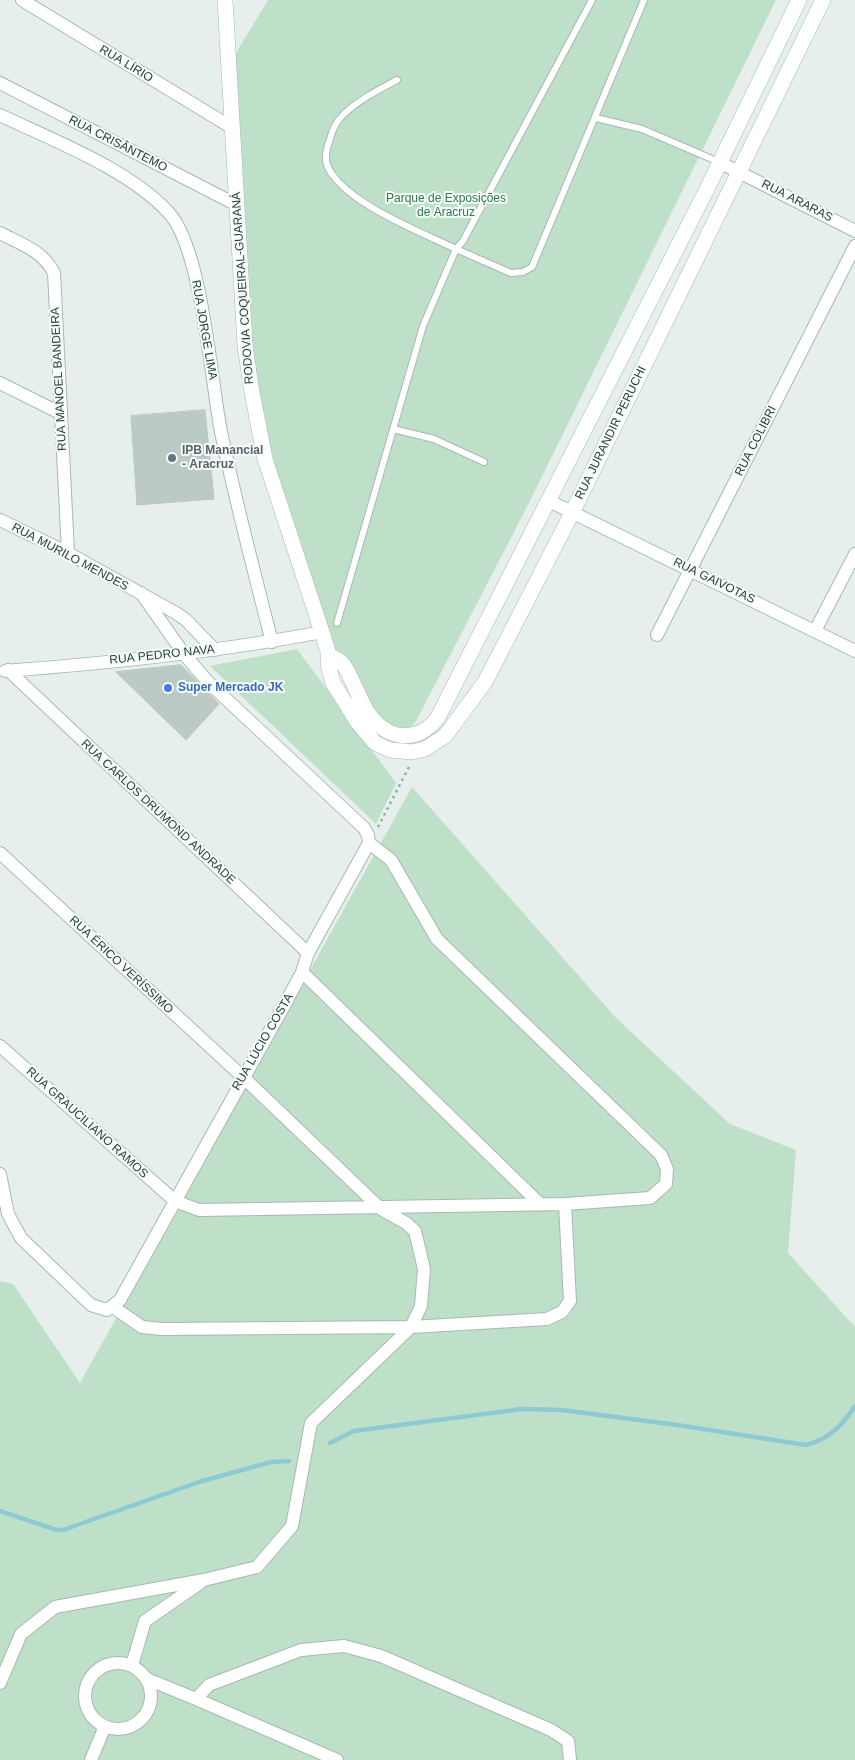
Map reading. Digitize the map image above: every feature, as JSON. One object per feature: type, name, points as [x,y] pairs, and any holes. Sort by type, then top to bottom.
[{"type":"street","name":"RUA LÍRIO","points":[[22,0],[231,127]]},
{"type":"street","name":"RODOVIA COQUEIRAL-GUARANÁ","points":[[225,0],[245,345],[250,387],[265,459],[329,655],[329,672],[340,694]]},
{"type":"street","name":"RUA JURANDIR PERUCHI","points":[[354,686],[369,713],[390,732],[400,736],[414,736],[430,726],[451,695],[720,162],[799,0]]},
{"type":"street","name":"RUA JURANDIR PERUCHI","points":[[340,694],[358,723],[375,743],[396,751],[418,751],[436,743],[445,736],[484,682],[573,511],[823,0]]},
{"type":"street","name":"RUA CRISÂNTEMO","points":[[0,83],[236,204]]},
{"type":"street","name":"RUA JORGE LIMA","points":[[0,115],[118,173],[150,194],[171,214],[182,235],[195,277],[221,430],[238,509],[272,642]]},
{"type":"street","name":"RUA ARARAS","points":[[720,162],[855,231]]},
{"type":"street","name":"RUA MANOEL BANDEIRA","points":[[0,233],[40,254],[48,262],[54,273],[68,553]]},
{"type":"street","name":"RUA COLIBRI","points":[[657,636],[855,246]]},
{"type":"street","points":[[0,383],[60,413]]},
{"type":"street","name":"RUA GAIVOTAS","points":[[549,501],[573,511],[855,650]]},
{"type":"street","name":"RUA MURILO MENDES","points":[[0,520],[68,553],[186,620],[214,650]]},
{"type":"street","points":[[815,631],[855,554]]},
{"type":"street","name":"RUA MURILO MENDES","points":[[140,594],[184,654]]},
{"type":"street","name":"RUA PEDRO NAVA","points":[[4,671],[184,654],[272,642],[322,632]]},
{"type":"street","points":[[174,1201],[198,1210],[381,1209],[565,1204],[650,1198],[666,1184],[668,1169],[661,1155],[437,939],[391,860],[369,844],[368,835],[364,828],[214,688],[184,654]]},
{"type":"street","name":"RODOVIA COQUEIRAL-GUARANÁ","points":[[329,655],[340,661],[354,686]]},
{"type":"street","name":"RUA CARLOS DRUMOND ANDRADE","points":[[4,671],[308,953]]},
{"type":"street","name":"RUA LÚCIO COSTA","points":[[113,1307],[120,1300],[302,972],[308,953],[369,844]]},
{"type":"street","name":"RUA ÉRICO VERÍSSIMO","points":[[0,853],[243,1077],[381,1209]]},
{"type":"street","points":[[302,972],[540,1204]]},
{"type":"street","name":"RUA GRAUCILIANO RAMOS","points":[[0,1046],[174,1201]]},
{"type":"street","points":[[0,1174],[8,1214],[21,1238],[91,1305],[107,1310],[113,1307],[142,1327],[162,1329],[411,1327],[548,1319],[562,1312],[570,1301],[565,1204]]},
{"type":"street","points":[[0,1683],[21,1634],[55,1607],[204,1580],[258,1567],[292,1526],[312,1423],[411,1327],[421,1306],[424,1269],[415,1231],[406,1222],[381,1209]]},
{"type":"street","points":[[132,1666],[145,1621],[204,1580]]},
{"type":"street","points":[[196,1699],[209,1685],[301,1650],[344,1646],[381,1656],[551,1730],[568,1741],[570,1760]]},
{"type":"street","points":[[147,1679],[152,1699],[149,1709],[143,1718],[126,1728],[105,1726],[90,1713],[86,1703],[88,1682],[94,1674],[111,1663],[132,1666],[147,1679],[337,1760]]},
{"type":"street","points":[[91,1760],[105,1726]]},
{"type":"lane","points":[[337,623],[423,326],[456,249],[464,240],[592,0]]},
{"type":"lane","points":[[397,80],[362,100],[341,116],[333,130],[327,148],[326,163],[343,189],[391,218],[456,249],[511,273],[523,272],[532,267],[644,0]]},
{"type":"lane","points":[[596,118],[642,129],[720,162]]},
{"type":"lane","points":[[393,429],[434,439],[484,462]]},
{"type":"path","points":[[369,844],[418,751]]},
{"type":"green space","name":"Parque de Exposições de Aracruz","points":[[268,0],[776,0],[529,503],[416,721],[407,731],[387,733],[326,640],[255,406],[233,58]]},
{"type":"green space","points":[[297,649],[396,783],[376,824],[210,666]]},
{"type":"green space","points":[[412,787],[616,1018],[730,1124],[796,1150],[788,1253],[855,1327],[855,1760],[0,1760],[0,1281],[13,1284],[80,1383]]},
{"type":"building","name":"IPB Manancial - Aracruz","points":[[205,410],[214,499],[137,505],[131,416]]},
{"type":"building","name":"Super Mercado JK","points":[[181,665],[219,704],[186,740],[116,672]]},
{"type":"waterway","points":[[330,1443],[354,1431],[522,1409],[562,1410],[806,1445],[822,1439],[834,1431],[855,1406]]},
{"type":"waterway","points":[[0,1511],[57,1530],[63,1530],[199,1482],[271,1462],[289,1461]]},
{"type":"place","name":"IPB Manancial - Aracruz","points":[[172,458]]},
{"type":"place","name":"Super Mercado JK","points":[[168,688]]}]
